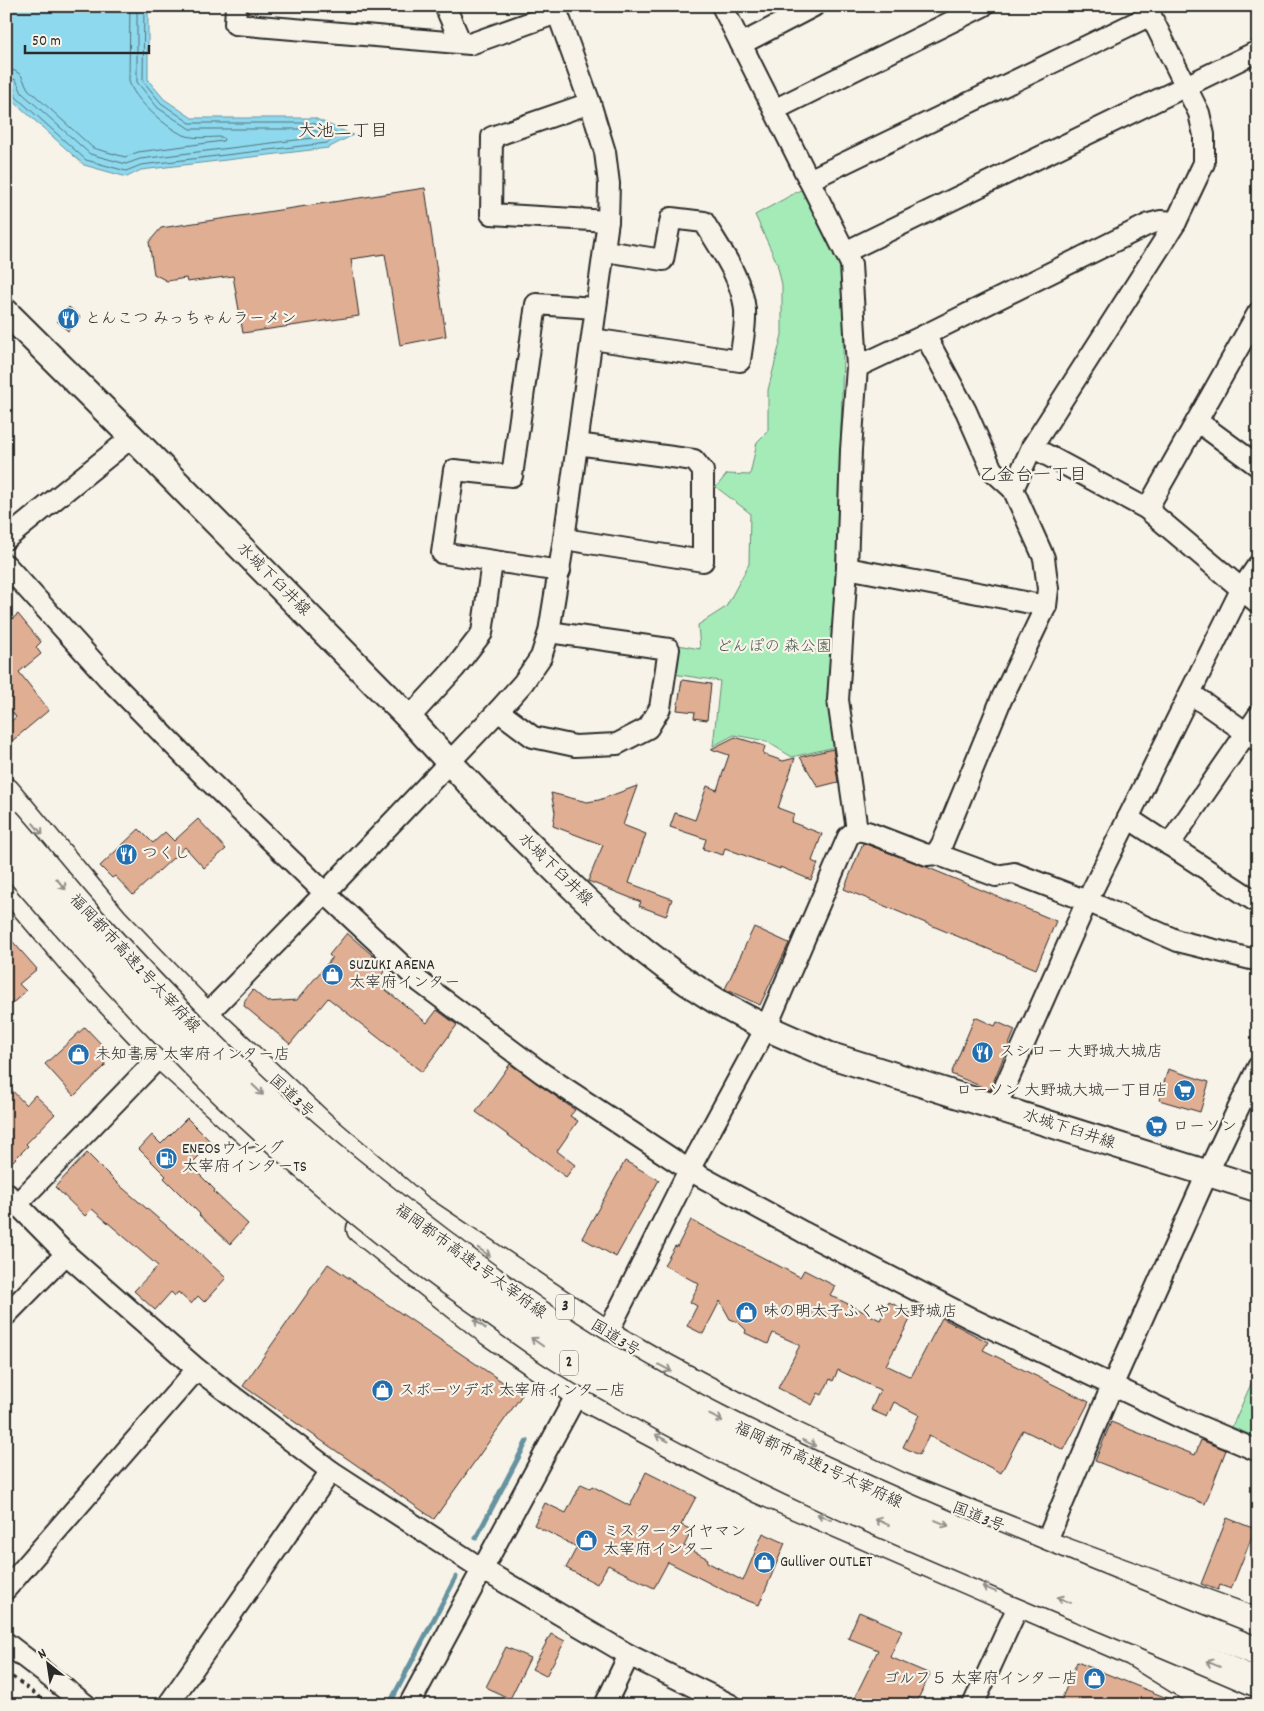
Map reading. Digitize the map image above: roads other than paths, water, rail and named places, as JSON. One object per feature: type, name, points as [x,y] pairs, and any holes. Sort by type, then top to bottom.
[{"type":"highway","name":"国道3号","points":[[6,792],[114,921],[205,1016],[323,1127],[418,1208],[607,1335],[782,1431],[898,1486],[1045,1545],[1258,1623]]},
{"type":"highway","name":"福岡都市高速2号太宰府線","points":[[6,821],[100,930],[192,1027],[268,1100],[324,1150],[392,1205],[476,1270],[569,1334],[677,1398],[809,1464],[946,1525],[1133,1603],[1258,1652]]},
{"type":"highway","name":"福岡都市高速2号太宰府線","points":[[6,856],[83,945],[176,1044],[306,1168],[376,1226],[461,1289],[557,1356],[675,1423],[797,1484],[933,1545],[1258,1684]]},
{"type":"highway","points":[[6,883],[74,963],[161,1055],[393,1256],[489,1331],[578,1393],[759,1488],[1254,1705]]},
{"type":"highway","points":[[1134,1652],[1220,1705]]},
{"type":"main road","name":"水城下臼井線","points":[[6,312],[409,718],[449,762],[579,894],[658,962],[710,998],[766,1028],[829,1054],[1258,1189]]},
{"type":"street","points":[[205,1016],[498,711],[523,683],[540,657],[549,632],[560,571],[608,221],[608,176],[601,137],[556,9],[470,44],[235,24],[236,6]]},
{"type":"street","points":[[445,6],[461,43]]},
{"type":"street","points":[[722,6],[851,264],[857,367],[838,700],[857,830]]},
{"type":"street","points":[[740,44],[814,6]]},
{"type":"street","points":[[774,110],[983,6]]},
{"type":"street","points":[[809,180],[1148,11],[1199,113],[1204,135],[1204,163],[1176,222],[1032,448],[1013,489]]},
{"type":"street","points":[[845,252],[1258,51]]},
{"type":"street","points":[[590,103],[492,137],[491,214],[608,221]]},
{"type":"street","points":[[592,339],[740,361],[745,324],[742,297],[730,266],[704,222],[671,218],[663,260],[605,251]]},
{"type":"street","points":[[857,367],[1149,224],[1161,221],[1176,222]]},
{"type":"street","points":[[560,571],[442,553],[454,470],[512,476],[536,304],[595,308]]},
{"type":"street","points":[[1147,509],[1197,420],[1255,324]]},
{"type":"street","points":[[925,335],[966,411],[992,470],[1013,489],[1044,558],[1048,589],[1046,606],[1001,700],[942,844],[936,854]]},
{"type":"street","points":[[1197,420],[1258,466]]},
{"type":"street","points":[[6,539],[132,437]]},
{"type":"street","points":[[564,539],[704,561],[703,471],[694,460],[577,444]]},
{"type":"street","points":[[1032,448],[1147,509],[1258,603]]},
{"type":"street","points":[[409,718],[455,668],[482,633],[492,562]]},
{"type":"street","points":[[6,565],[107,678],[206,778],[325,893],[420,982],[542,1073],[689,1170],[803,1232],[972,1319],[1192,1423],[1258,1451]]},
{"type":"street","points":[[996,1107],[1087,901],[1241,590],[1258,565]]},
{"type":"street","points":[[847,568],[1046,606]]},
{"type":"street","points":[[498,711],[533,737],[575,746],[617,744],[648,728],[660,708],[668,649],[549,632]]},
{"type":"street","points":[[1169,845],[1254,729],[1190,693]]},
{"type":"street","points":[[1128,818],[1258,903]]},
{"type":"street","points":[[857,830],[870,833],[927,855],[936,854],[996,876],[1014,872],[1087,901],[1178,941],[1251,959],[1258,959]]},
{"type":"street","points":[[409,1705],[578,1393],[689,1170],[766,1028],[848,837],[857,830]]},
{"type":"street","points":[[161,1055],[12,1198],[66,1254],[198,1369],[331,1471],[482,1569],[629,1656],[731,1705]]},
{"type":"street","points":[[973,1705],[1020,1603],[1112,1386],[1207,1174],[1258,1067]]},
{"type":"street","points":[[6,1315],[66,1254]]},
{"type":"street","points":[[6,1589],[198,1369]]},
{"type":"street","points":[[168,1705],[331,1471]]},
{"type":"street","points":[[6,1643],[86,1705]]},
{"type":"street","points":[[605,1705],[629,1656]]},
{"type":"water","points":[[6,6],[148,6],[148,80],[164,99],[192,118],[314,118],[353,135],[328,148],[141,170],[127,177],[84,165],[11,99],[6,80]]},
{"type":"waterway","points":[[476,1538],[527,1441]]},
{"type":"waterway","points":[[389,1705],[456,1577]]},
{"type":"place","name":"とんこつ みっちゃんラーメン","points":[[69,319]]},
{"type":"place","name":"つくし","points":[[126,854]]},
{"type":"place","name":"SUZUKI ARENA 太宰府インター","points":[[333,974]]},
{"type":"place","name":"スシロー 大野城大城店","points":[[983,1052]]},
{"type":"place","name":"未知書房 太宰府インター店","points":[[79,1055]]},
{"type":"place","name":"ローソン 大野城大城一丁目店","points":[[1184,1091]]},
{"type":"place","name":"ローソン","points":[[1157,1127]]},
{"type":"place","name":"ENEOSウイング 太宰府インターTS","points":[[166,1158]]},
{"type":"place","name":"味の明太子ふくや 大野城店","points":[[747,1312]]},
{"type":"place","name":"スポーツデポ 太宰府インター店","points":[[383,1391]]},
{"type":"place","name":"ミスタータイヤマン 太宰府インター","points":[[587,1541]]},
{"type":"place","name":"Gulliver OUTLET","points":[[764,1562]]},
{"type":"place","name":"ゴルフ５ 太宰府インター店","points":[[1094,1679]]},
{"type":"district","name":"大池二丁目","points":[[343,132]]},
{"type":"district","name":"乙金台一丁目","points":[[1033,476]]},
{"type":"park label","name":"どんぽの 森公園","points":[[774,647]]}]
